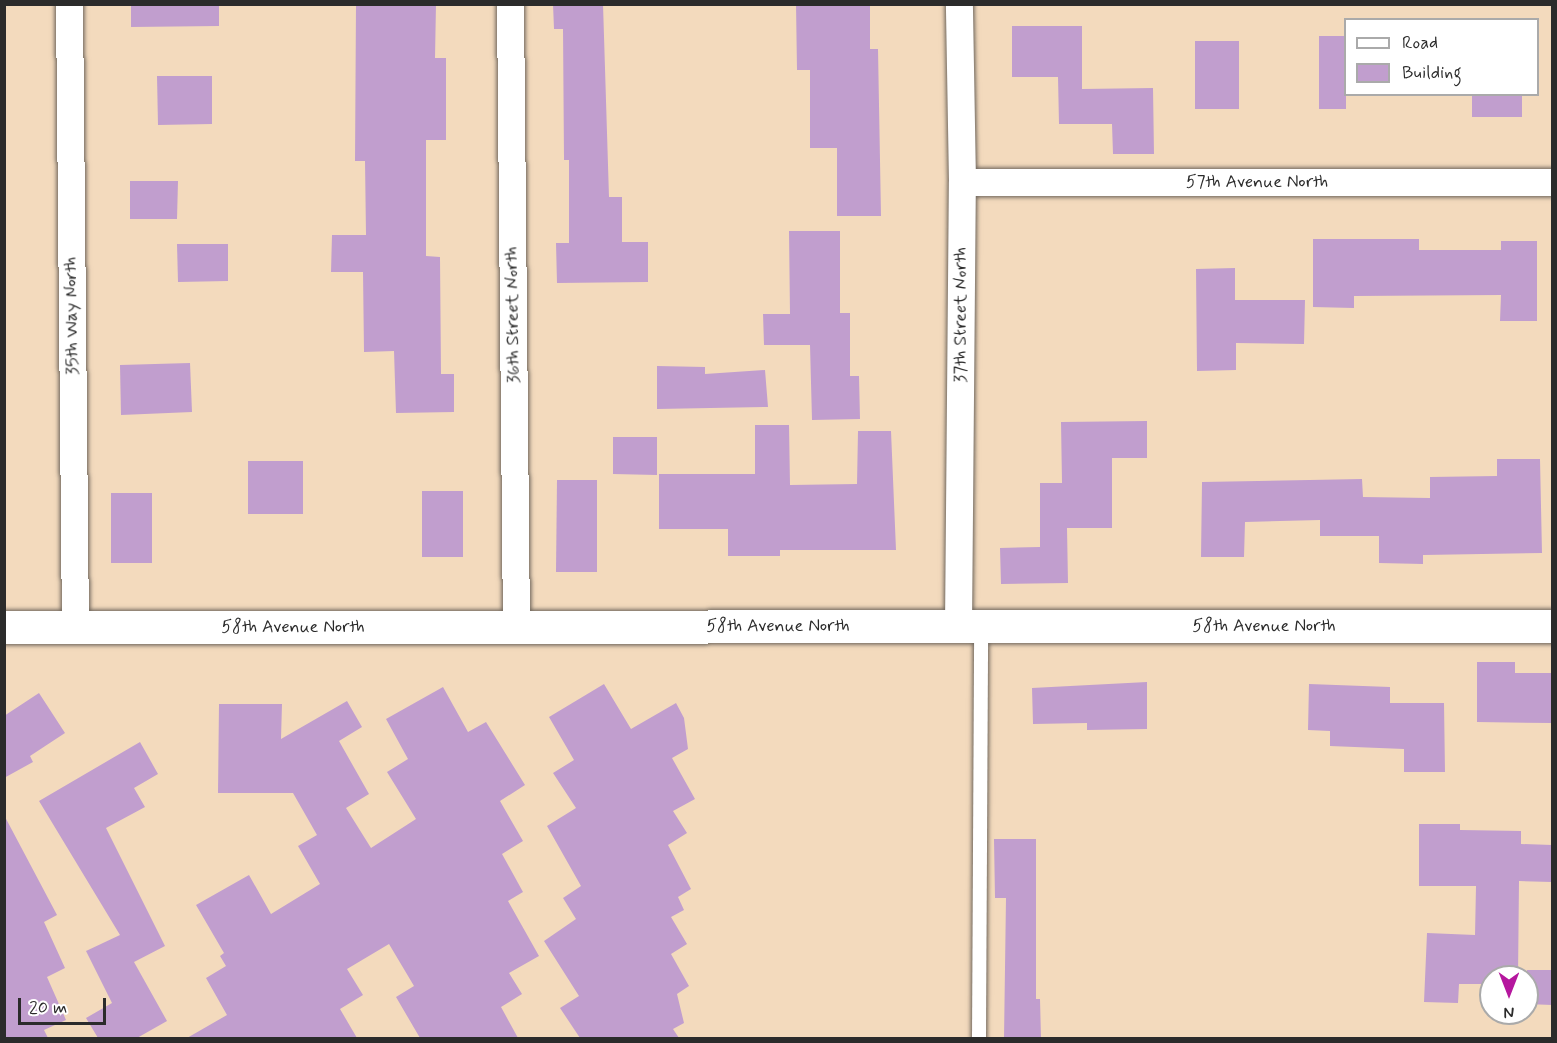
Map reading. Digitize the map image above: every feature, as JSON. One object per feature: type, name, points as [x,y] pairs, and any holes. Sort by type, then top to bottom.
[{"type":"street","name":"35th Way North","points":[[69,4],[75,627]]},
{"type":"street","name":"36th Street North","points":[[510,4],[516,626]]},
{"type":"street","name":"37th Street North","points":[[959,4],[970,626]]},
{"type":"street","name":"57th Avenue North","points":[[962,182],[1552,182]]},
{"type":"street","name":"58th Avenue North","points":[[4,627],[1552,626]]},
{"type":"lane","points":[[970,626],[979,1038]]},
{"type":"building","points":[[131,4],[219,4],[219,26],[131,27]]},
{"type":"building","points":[[356,4],[436,4],[435,58],[446,58],[446,140],[426,140],[426,256],[440,257],[441,374],[454,374],[454,412],[396,413],[394,351],[364,352],[363,272],[331,272],[332,235],[366,235],[365,161],[355,161]]},
{"type":"building","points":[[553,4],[603,4],[609,197],[622,197],[622,242],[648,242],[648,282],[557,283],[556,243],[569,243],[569,160],[564,160],[563,29],[554,29]]},
{"type":"building","points":[[796,4],[870,4],[870,49],[878,49],[881,216],[837,216],[837,148],[810,148],[810,70],[797,70]]},
{"type":"building","points":[[1012,26],[1082,26],[1082,89],[1153,88],[1154,154],[1113,154],[1112,124],[1059,124],[1058,77],[1012,77]]},
{"type":"building","points":[[1319,36],[1344,36],[1346,109],[1319,109]]},
{"type":"building","points":[[1195,41],[1239,41],[1239,109],[1195,109]]},
{"type":"building","points":[[157,76],[212,76],[212,124],[158,125]]},
{"type":"building","points":[[1472,96],[1522,96],[1522,117],[1472,117]]},
{"type":"building","points":[[130,181],[178,181],[177,219],[130,219]]},
{"type":"building","points":[[789,231],[840,231],[840,313],[850,313],[850,376],[859,376],[860,419],[812,420],[810,345],[764,345],[763,314],[790,314]]},
{"type":"building","points":[[1313,239],[1419,239],[1419,250],[1501,250],[1501,241],[1537,241],[1537,321],[1500,321],[1501,295],[1354,296],[1354,308],[1313,307]]},
{"type":"building","points":[[177,244],[228,244],[228,281],[178,282]]},
{"type":"building","points":[[1235,268],[1235,300],[1305,300],[1304,344],[1236,343],[1236,370],[1197,371],[1196,269]]},
{"type":"building","points":[[190,363],[192,412],[121,415],[120,365]]},
{"type":"building","points":[[657,366],[705,367],[705,374],[765,370],[768,407],[657,409]]},
{"type":"building","points":[[1147,421],[1147,458],[1112,458],[1112,528],[1067,528],[1068,583],[1001,584],[1000,548],[1040,547],[1040,483],[1062,483],[1061,422]]},
{"type":"building","points":[[755,425],[789,425],[790,485],[857,484],[858,431],[891,431],[896,550],[780,550],[780,556],[728,556],[728,529],[659,529],[659,474],[755,474]]},
{"type":"building","points":[[613,437],[657,437],[657,475],[613,474]]},
{"type":"building","points":[[1497,459],[1540,459],[1542,553],[1423,555],[1423,564],[1379,563],[1379,536],[1320,536],[1320,520],[1245,522],[1244,557],[1201,557],[1202,482],[1362,479],[1363,497],[1430,498],[1430,477],[1497,476]]},
{"type":"building","points":[[248,461],[303,461],[303,514],[248,514]]},
{"type":"building","points":[[557,480],[597,480],[597,572],[556,572]]},
{"type":"building","points":[[422,491],[463,491],[463,557],[422,557]]},
{"type":"building","points":[[111,493],[152,493],[152,563],[111,563]]},
{"type":"building","points":[[1477,662],[1515,662],[1515,673],[1552,673],[1552,723],[1477,722]]},
{"type":"building","points":[[1147,682],[1147,729],[1087,730],[1087,723],[1033,724],[1032,688]]},
{"type":"building","points":[[604,684],[631,729],[676,703],[684,718],[688,749],[672,758],[695,799],[673,811],[687,833],[668,845],[691,889],[678,897],[684,910],[671,917],[687,944],[671,954],[689,986],[677,994],[684,1023],[673,1029],[679,1038],[580,1038],[560,1008],[579,996],[544,941],[576,919],[563,898],[581,886],[547,826],[576,808],[553,773],[574,760],[549,717]]},
{"type":"building","points":[[1309,684],[1390,687],[1390,703],[1444,703],[1445,772],[1404,772],[1404,749],[1330,746],[1330,731],[1308,730]]},
{"type":"building","points":[[443,687],[468,732],[486,722],[525,785],[500,801],[523,841],[502,854],[523,892],[508,901],[539,956],[509,973],[522,994],[501,1007],[518,1038],[420,1038],[396,997],[414,986],[389,944],[347,969],[363,995],[340,1009],[357,1038],[187,1038],[227,1015],[206,978],[226,966],[220,956],[224,953],[196,905],[249,875],[271,914],[320,884],[298,846],[317,835],[293,793],[218,793],[219,704],[282,704],[281,739],[347,701],[362,727],[339,741],[369,794],[346,808],[371,848],[416,819],[387,772],[408,759],[386,719]]},
{"type":"building","points":[[39,693],[65,733],[30,756],[33,762],[4,778],[4,716]]},
{"type":"building","points":[[140,742],[158,774],[134,788],[145,807],[106,828],[165,946],[134,962],[167,1021],[137,1038],[98,1038],[86,1018],[112,1003],[86,951],[120,935],[39,801]]},
{"type":"building","points":[[4,815],[57,915],[44,922],[65,968],[47,977],[66,1020],[44,1030],[48,1038],[4,1038]]},
{"type":"building","points":[[1419,824],[1460,824],[1460,830],[1521,831],[1521,844],[1552,845],[1552,882],[1519,881],[1518,965],[1479,965],[1479,984],[1459,984],[1458,1003],[1424,1002],[1427,933],[1475,935],[1476,886],[1419,886]]},
{"type":"building","points":[[994,839],[1036,839],[1036,999],[1040,999],[1041,1038],[1004,1038],[1006,898],[995,898]]},
{"type":"building","points":[[1539,970],[1552,970],[1552,1005],[1539,1004]]}]
